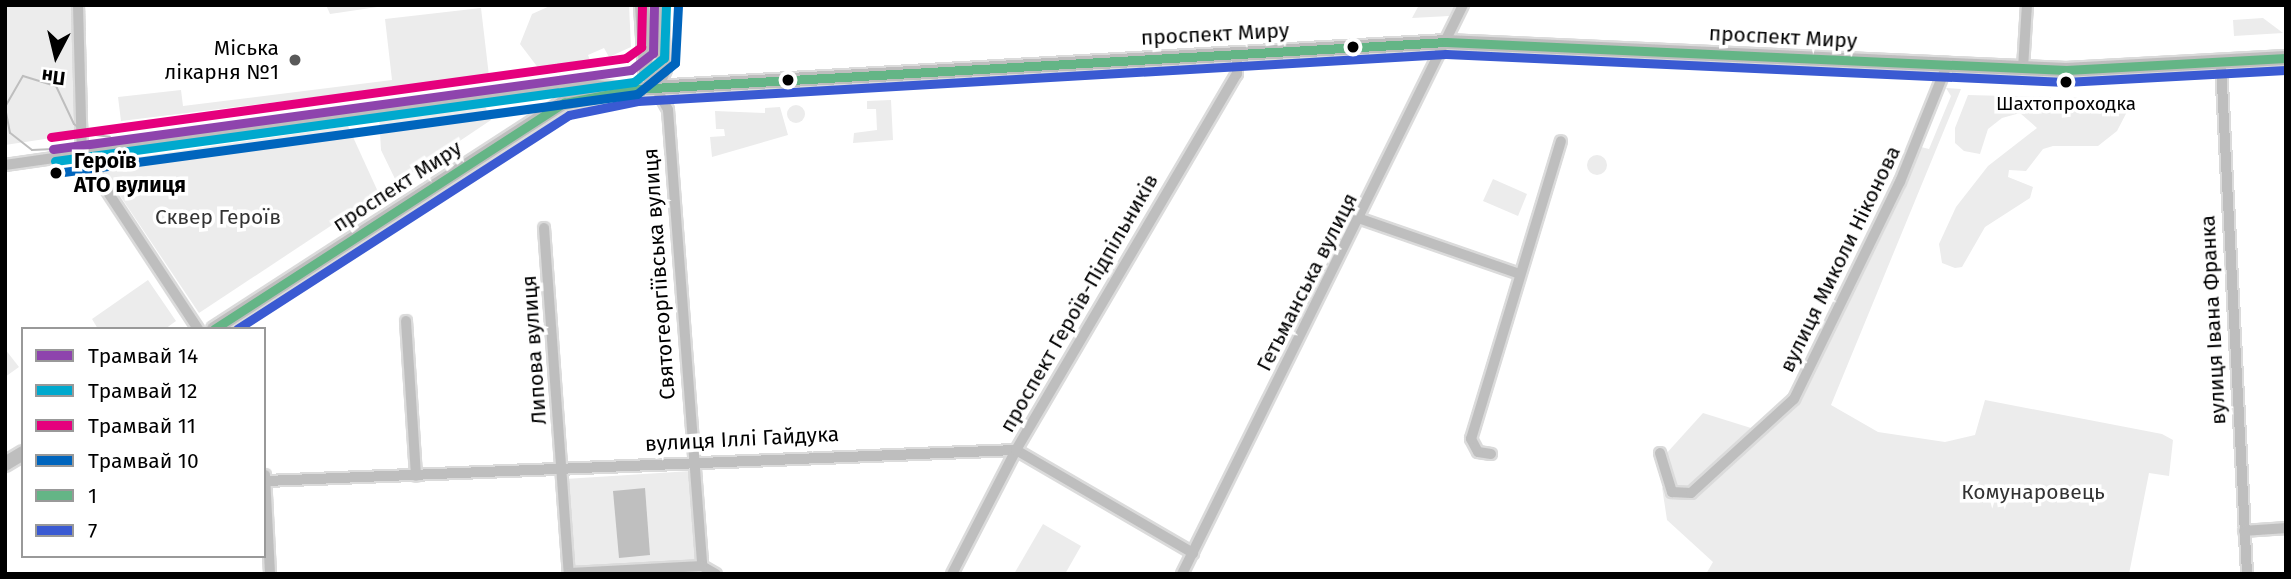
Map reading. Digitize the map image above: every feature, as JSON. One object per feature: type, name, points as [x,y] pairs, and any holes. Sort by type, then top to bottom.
[{"type":"main road","name":"Святогеоргіївська вулиця","points":[[642,5],[646,71],[656,88]]},
{"type":"main road","points":[[656,88],[664,69],[660,5]]},
{"type":"main road","name":"проспект Миру","points":[[217,327],[564,103],[636,89],[1446,42],[2023,68],[2221,64],[2286,58]]},
{"type":"main road","points":[[5,464],[21,454]]},
{"type":"street","points":[[78,5],[82,153],[197,327]]},
{"type":"street","name":"Гетьманська вулиця","points":[[1182,574],[1361,219],[1463,5]]},
{"type":"street","points":[[2023,68],[2027,5]]},
{"type":"street","name":"проспект Героїв-Підпільників","points":[[952,574],[1016,450],[1237,74],[1237,54]]},
{"type":"street","name":"вулиця Івана Франка","points":[[2221,64],[2247,574]]},
{"type":"street","name":"вулиця Миколи Ніконова","points":[[1660,453],[1665,484],[1679,495],[1691,493],[1794,399],[1900,182],[1947,65]]},
{"type":"street","points":[[5,165],[577,83],[636,89]]},
{"type":"street","name":"Святогеоргіївська вулиця","points":[[656,88],[668,110],[702,566]]},
{"type":"street","points":[[1491,454],[1478,452],[1471,439],[1561,141]]},
{"type":"street","points":[[1361,219],[1520,274]]},
{"type":"street","name":"Липова вулиця","points":[[544,228],[569,573]]},
{"type":"street","points":[[406,321],[415,476]]},
{"type":"street","points":[[1016,450],[1193,553]]},
{"type":"street","name":"вулиця Іллі Гайдука","points":[[266,477],[415,476],[562,470],[694,459],[1016,450]]},
{"type":"street","points":[[266,496],[270,574]]},
{"type":"street","points":[[2244,531],[2286,528]]},
{"type":"street","points":[[569,573],[702,566],[716,574]]},
{"type":"green space","points":[[5,5],[74,5],[78,134],[5,145]]},
{"type":"green space","points":[[326,5],[391,5],[330,14]]},
{"type":"green space","points":[[552,5],[629,5],[631,47],[609,57],[604,48],[588,55],[591,63],[539,69],[520,44],[532,14]]},
{"type":"green space","points":[[1419,5],[1455,5],[1449,16],[1412,18]]},
{"type":"green space","points":[[481,8],[489,76],[121,121],[118,97],[181,90],[183,106],[392,80],[385,19]]},
{"type":"green space","points":[[2263,18],[2283,33],[2234,36],[2233,20]]},
{"type":"green space","name":"Комунаровець","points":[[1946,88],[1961,89],[1831,405],[1878,432],[1945,442],[1975,435],[1985,400],[2162,434],[2173,440],[2169,476],[2149,473],[2129,574],[1706,574],[1713,562],[1667,520],[1662,487],[1670,496],[1693,496],[1798,402],[1921,147],[1929,149],[1951,96]]},
{"type":"green space","points":[[1968,95],[2126,99],[2130,106],[2117,131],[2098,146],[2053,146],[2043,149],[2026,171],[2009,170],[2008,177],[2033,187],[2030,198],[1985,227],[1962,267],[1955,268],[1942,263],[1939,244],[1956,207],[1988,166],[2037,128],[2020,113],[2002,118],[1988,129],[1980,154],[1964,151],[1955,143],[1955,128]]},
{"type":"green space","points":[[891,100],[893,140],[853,143],[854,133],[877,130],[876,109],[867,109],[867,101]]},
{"type":"green space","points":[[463,105],[465,110],[485,106],[491,120],[397,183],[381,150],[379,116]]},
{"type":"green space","points":[[796,105],[802,108],[805,114],[802,120],[796,123],[790,120],[787,114],[790,108]]},
{"type":"green space","points":[[780,107],[788,135],[712,157],[710,137],[725,136],[724,129],[716,129],[715,111],[765,113],[765,108]]},
{"type":"green space","name":"Сквер Героїв","points":[[348,126],[379,194],[199,313],[98,163]]},
{"type":"green space","points":[[1597,155],[1604,158],[1607,165],[1604,172],[1597,175],[1590,172],[1587,165],[1590,158]]},
{"type":"green space","points":[[1493,179],[1527,194],[1518,216],[1483,201]]},
{"type":"green space","points":[[148,280],[176,321],[168,327],[97,327],[92,319]]},
{"type":"green space","points":[[5,349],[19,367],[5,377]]},
{"type":"green space","points":[[1703,413],[1751,428],[1694,488],[1675,489],[1665,455]]},
{"type":"green space","points":[[691,471],[697,562],[572,571],[565,479]]},
{"type":"green space","points":[[1043,524],[1081,546],[1065,574],[1014,574]]},
{"type":"shaded area","points":[[645,488],[650,555],[619,558],[613,491]]},
{"type":"tram line","name":"11","points":[[51,137],[626,58],[641,47],[642,5]]},
{"type":"tram line","name":"14","points":[[53,149],[631,70],[653,53],[654,5]]},
{"type":"tram line","name":"12","points":[[55,161],[634,82],[664,58],[666,5]]},
{"type":"tram line","name":"10","points":[[56,173],[637,94],[675,63],[678,6]]},
{"type":"tram line","points":[[53,149],[32,150],[10,133],[5,107],[23,76],[56,86],[74,124],[87,134],[110,137]]},
{"type":"transit line","name":"1","points":[[217,327],[564,103],[636,89],[1446,42],[2066,70],[2286,58]]},
{"type":"transit line","name":"7","points":[[240,327],[569,115],[638,101],[1446,54],[2065,82],[2286,70]]},
{"type":"place","name":"Міська лікарня №1","points":[[295,60]]},
{"type":"place","name":"Шахтопроходка","points":[[2066,82]]},
{"type":"place","name":"Героїв АТО вулиця","points":[[56,173]]}]
